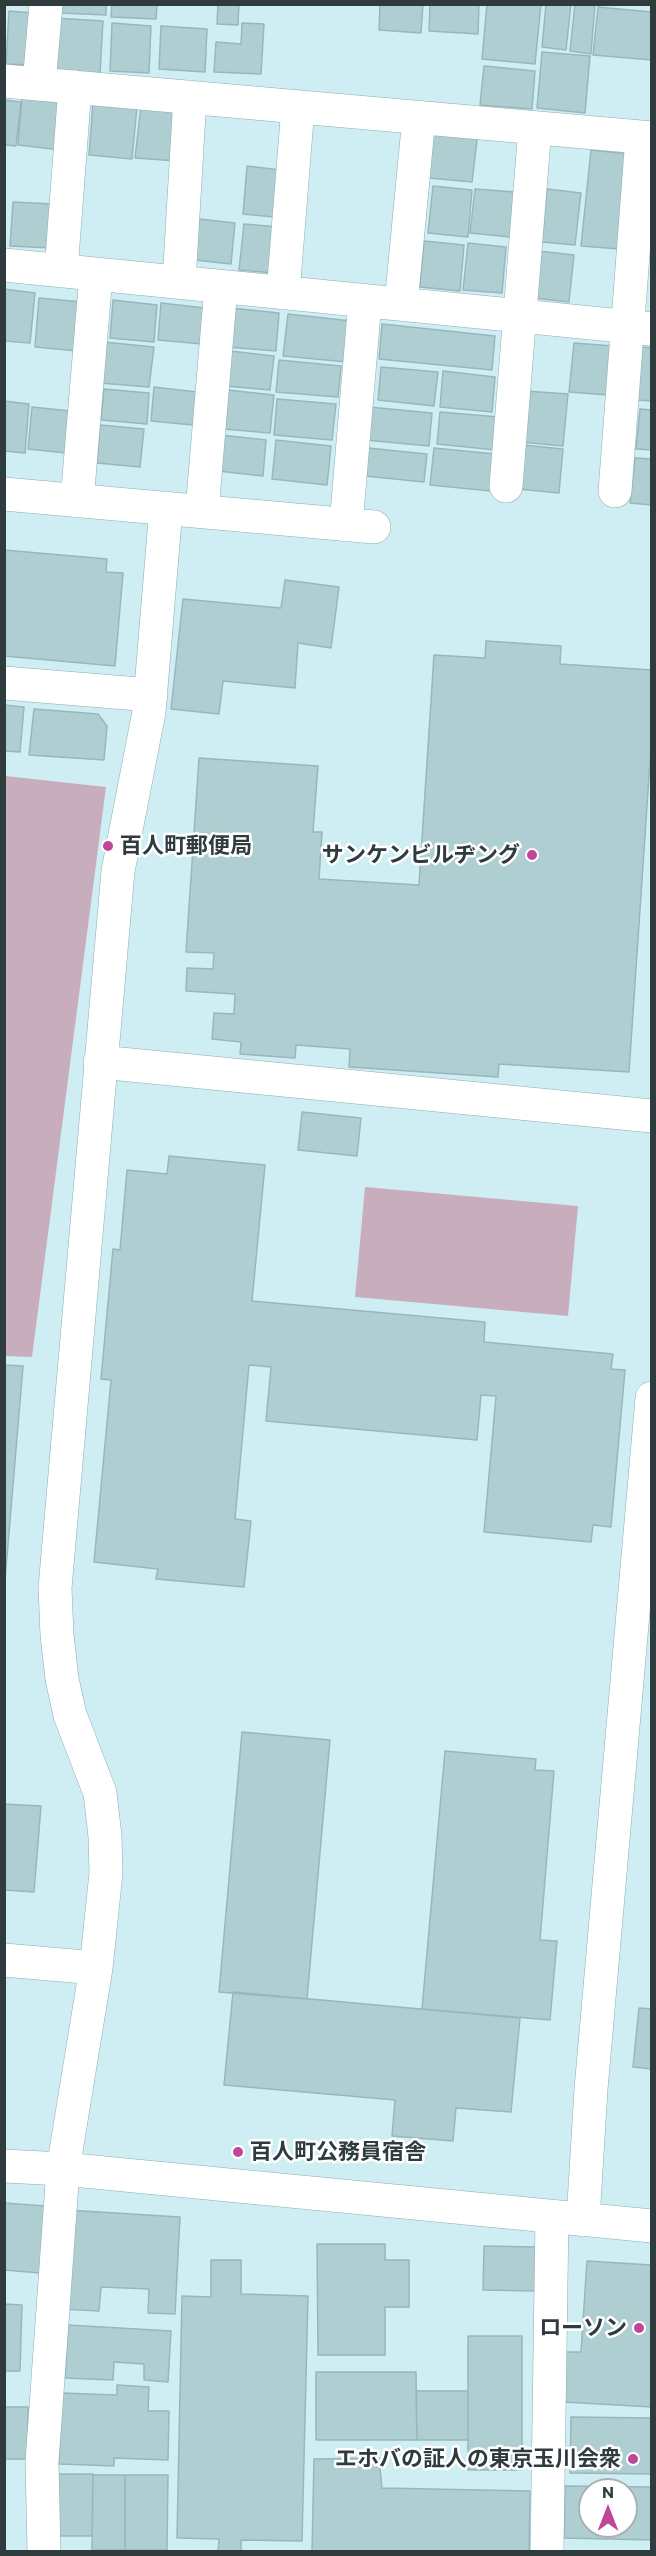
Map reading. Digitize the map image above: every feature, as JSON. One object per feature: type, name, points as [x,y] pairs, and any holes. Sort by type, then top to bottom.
[{"type":"street","points":[[39,84],[46,4]]},
{"type":"street","points":[[4,81],[647,137],[640,328],[615,491]]},
{"type":"street","points":[[61,271],[75,87]]},
{"type":"street","points":[[179,282],[190,97]]},
{"type":"street","points":[[283,292],[298,107]]},
{"type":"street","points":[[401,304],[419,117]]},
{"type":"street","points":[[506,486],[535,128]]},
{"type":"street","points":[[4,265],[640,328]]},
{"type":"street","points":[[77,501],[96,275]]},
{"type":"street","points":[[202,511],[221,287]]},
{"type":"street","points":[[4,494],[360,526],[365,301]]},
{"type":"street","points":[[44,2552],[42,2462],[63,2169],[96,1968],[106,1873],[100,1793],[70,1714],[62,1679],[55,1588],[118,871],[151,695],[166,508]]},
{"type":"street","points":[[4,683],[151,695]]},
{"type":"street","points":[[100,1062],[651,1116]]},
{"type":"street","points":[[547,2552],[568,2218],[591,2089],[651,1398]]},
{"type":"street","points":[[4,1960],[96,1968]]},
{"type":"street","points":[[4,2166],[63,2169],[651,2226]]},
{"type":"shaded area","points":[[5,776],[106,787],[32,1357],[4,1356]]},
{"type":"shaded area","points":[[365,1187],[578,1206],[568,1316],[355,1297]]},
{"type":"building","points":[[61,4],[106,4],[106,15],[61,13]]},
{"type":"building","points":[[112,4],[157,4],[156,19],[111,17]]},
{"type":"building","points":[[218,4],[239,4],[238,25],[217,24]]},
{"type":"building","points":[[380,4],[423,4],[421,33],[379,30]]},
{"type":"building","points":[[430,4],[479,4],[478,34],[429,31]]},
{"type":"building","points":[[487,4],[541,4],[535,64],[482,59]]},
{"type":"building","points":[[546,4],[571,4],[566,50],[542,47]]},
{"type":"building","points":[[575,4],[595,4],[591,54],[570,51]]},
{"type":"building","points":[[598,7],[652,12],[652,60],[593,55]]},
{"type":"building","points":[[9,11],[34,13],[31,65],[6,64]]},
{"type":"building","points":[[55,18],[103,21],[100,74],[52,72]]},
{"type":"building","points":[[112,23],[151,26],[149,73],[110,71]]},
{"type":"building","points":[[242,23],[264,24],[261,74],[214,72],[216,42],[241,44]]},
{"type":"building","points":[[161,26],[207,29],[205,72],[159,69]]},
{"type":"building","points":[[542,52],[590,56],[585,113],[537,108]]},
{"type":"building","points":[[484,66],[535,71],[532,109],[480,105]]},
{"type":"building","points":[[22,98],[65,102],[61,150],[18,145]]},
{"type":"building","points":[[4,100],[21,102],[16,146],[4,145]]},
{"type":"building","points":[[93,103],[137,107],[132,159],[89,155]]},
{"type":"building","points":[[141,106],[182,110],[177,161],[135,158]]},
{"type":"building","points":[[434,128],[478,132],[472,182],[429,178]]},
{"type":"building","points":[[591,150],[629,154],[619,249],[581,246]]},
{"type":"building","points":[[247,166],[289,171],[284,218],[243,214]]},
{"type":"building","points":[[433,186],[472,190],[468,237],[428,233]]},
{"type":"building","points":[[475,189],[515,192],[510,237],[470,233]]},
{"type":"building","points":[[547,189],[581,193],[575,245],[542,242]]},
{"type":"building","points":[[13,202],[53,204],[52,248],[10,246]]},
{"type":"building","points":[[199,219],[235,223],[231,264],[195,260]]},
{"type":"building","points":[[244,224],[279,227],[274,273],[239,270]]},
{"type":"building","points":[[424,241],[464,245],[460,291],[420,287]]},
{"type":"building","points":[[468,243],[506,247],[502,293],[463,290]]},
{"type":"building","points":[[538,251],[574,255],[569,302],[533,298]]},
{"type":"building","points":[[4,289],[35,293],[30,343],[4,341]]},
{"type":"building","points":[[39,298],[83,302],[78,351],[35,347]]},
{"type":"building","points":[[113,300],[157,305],[154,342],[110,338]]},
{"type":"building","points":[[161,303],[205,308],[202,344],[158,340]]},
{"type":"building","points":[[231,308],[279,313],[276,351],[227,347]]},
{"type":"building","points":[[288,314],[351,321],[347,362],[283,356]]},
{"type":"building","points":[[382,324],[495,336],[492,370],[379,359]]},
{"type":"building","points":[[104,342],[154,347],[149,387],[100,383]]},
{"type":"building","points":[[574,343],[613,346],[608,395],[569,392]]},
{"type":"building","points":[[642,347],[652,348],[652,401],[636,400]]},
{"type":"building","points":[[230,351],[274,356],[270,390],[226,386]]},
{"type":"building","points":[[279,360],[341,366],[338,397],[276,392]]},
{"type":"building","points":[[381,367],[438,372],[434,406],[378,400]]},
{"type":"building","points":[[443,371],[495,377],[492,412],[440,407]]},
{"type":"building","points":[[154,387],[197,392],[193,425],[151,421]]},
{"type":"building","points":[[104,389],[149,393],[147,424],[101,420]]},
{"type":"building","points":[[227,390],[274,395],[270,433],[224,429]]},
{"type":"building","points":[[526,391],[568,394],[563,446],[520,442]]},
{"type":"building","points":[[277,399],[336,404],[332,440],[274,435]]},
{"type":"building","points":[[4,401],[29,404],[25,453],[4,451]]},
{"type":"building","points":[[32,407],[70,411],[66,453],[28,449]]},
{"type":"building","points":[[369,407],[432,413],[429,446],[365,440]]},
{"type":"building","points":[[640,409],[652,410],[652,450],[636,449]]},
{"type":"building","points":[[440,412],[499,417],[496,450],[437,444]]},
{"type":"building","points":[[100,425],[144,429],[140,467],[97,463]]},
{"type":"building","points":[[221,435],[266,440],[263,476],[218,471]]},
{"type":"building","points":[[276,440],[331,446],[327,485],[272,479]]},
{"type":"building","points":[[523,445],[563,449],[559,493],[518,489]]},
{"type":"building","points":[[368,448],[427,454],[424,482],[365,476]]},
{"type":"building","points":[[434,448],[495,454],[491,491],[430,485]]},
{"type":"building","points":[[635,458],[652,459],[652,505],[630,503]]},
{"type":"building","points":[[4,550],[107,559],[106,572],[123,573],[115,666],[4,656]]},
{"type":"building","points":[[285,580],[339,587],[331,648],[298,643],[295,688],[223,681],[219,714],[171,709],[183,599],[281,608]]},
{"type":"building","name":"サンケンビルヂング","points":[[486,641],[561,646],[560,664],[652,670],[652,732],[629,1072],[499,1064],[498,1077],[349,1067],[350,1049],[296,1045],[295,1058],[240,1054],[241,1042],[212,1039],[214,1013],[234,1014],[235,994],[186,991],[187,968],[213,969],[214,953],[186,952],[199,758],[318,766],[313,832],[322,832],[319,879],[419,885],[434,655],[485,658]]},
{"type":"building","points":[[4,705],[24,707],[20,752],[4,751]]},
{"type":"building","points":[[34,709],[98,714],[107,726],[104,760],[29,755]]},
{"type":"building","points":[[302,1112],[361,1118],[357,1156],[298,1150]]},
{"type":"building","points":[[169,1156],[265,1165],[252,1301],[485,1322],[484,1342],[613,1354],[611,1369],[625,1370],[611,1527],[593,1525],[591,1542],[484,1532],[496,1396],[481,1395],[477,1440],[266,1421],[271,1367],[249,1365],[235,1519],[251,1521],[244,1587],[156,1579],[158,1569],[94,1562],[111,1380],[101,1379],[113,1249],[120,1250],[127,1170],[167,1174]]},
{"type":"building","points":[[4,1365],[23,1366],[4,1592]]},
{"type":"building","points":[[242,1732],[330,1740],[307,1999],[219,1992]]},
{"type":"building","points":[[445,1751],[536,1759],[535,1770],[554,1771],[540,1940],[557,1941],[550,2020],[422,2009]]},
{"type":"building","points":[[4,1804],[41,1806],[34,1892],[4,1890]]},
{"type":"building","points":[[233,1992],[520,2018],[511,2112],[456,2108],[453,2141],[392,2136],[395,2100],[224,2085]]},
{"type":"building","points":[[639,2008],[652,2009],[652,2069],[633,2067]]},
{"type":"building","points":[[4,2203],[45,2206],[40,2273],[4,2270]]},
{"type":"building","points":[[67,2210],[180,2217],[175,2314],[148,2313],[149,2289],[101,2287],[99,2311],[61,2309]]},
{"type":"building","points":[[317,2244],[385,2244],[385,2260],[409,2260],[409,2307],[385,2307],[385,2355],[318,2355]]},
{"type":"building","points":[[484,2246],[536,2247],[535,2291],[483,2290]]},
{"type":"building","points":[[211,2260],[241,2260],[241,2294],[308,2296],[302,2541],[241,2540],[241,2552],[218,2552],[219,2539],[177,2538],[182,2296],[211,2297]]},
{"type":"building","points":[[587,2261],[652,2265],[652,2407],[563,2402],[566,2352],[581,2352]]},
{"type":"building","points":[[4,2304],[22,2305],[20,2371],[4,2371]]},
{"type":"building","points":[[68,2325],[171,2331],[168,2382],[144,2380],[144,2364],[114,2362],[113,2380],[65,2378]]},
{"type":"building","points":[[468,2336],[522,2336],[522,2470],[468,2470]]},
{"type":"building","points":[[316,2372],[416,2372],[417,2440],[316,2440]]},
{"type":"building","points":[[117,2385],[149,2387],[148,2411],[169,2411],[168,2460],[114,2458],[114,2466],[59,2464],[62,2393],[117,2395]]},
{"type":"building","points":[[416,2391],[468,2391],[468,2440],[417,2440]]},
{"type":"building","points":[[4,2407],[28,2407],[28,2459],[4,2459]]},
{"type":"building","points":[[571,2417],[652,2418],[652,2474],[570,2473]]},
{"type":"building","points":[[379,2458],[382,2488],[530,2491],[529,2552],[312,2552],[314,2459]]},
{"type":"building","points":[[58,2474],[93,2474],[92,2536],[58,2536]]},
{"type":"building","points":[[93,2475],[125,2475],[125,2550],[92,2550]]},
{"type":"building","points":[[125,2475],[168,2475],[167,2550],[125,2550]]},
{"type":"building","points":[[565,2486],[578,2486],[578,2538],[638,2538],[638,2487],[652,2487],[652,2540],[564,2538]]},
{"type":"place","name":"百人町郵便局","points":[[108,846]]},
{"type":"place","name":"サンケンビルヂング","points":[[532,855]]},
{"type":"place","name":"百人町公務員宿舎","points":[[238,2152]]},
{"type":"place","name":"ローソン","points":[[639,2328]]},
{"type":"place","name":"エホバの証人の東京玉川会衆","points":[[633,2459]]}]
